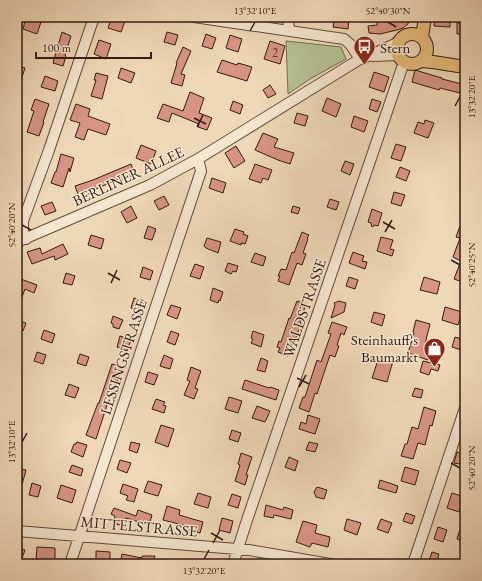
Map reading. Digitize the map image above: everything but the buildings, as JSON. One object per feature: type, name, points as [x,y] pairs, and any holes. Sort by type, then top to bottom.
[{"type":"main road","points":[[420,17],[414,29],[410,33],[402,36],[400,53],[412,64],[421,61],[460,66]]},
{"type":"main road","points":[[421,61],[426,55],[424,42],[425,17]]},
{"type":"main road","points":[[410,33],[418,35],[432,53],[460,66]]},
{"type":"street","points":[[21,240],[23,221],[94,17]]},
{"type":"street","points":[[194,17],[344,39],[350,44],[360,59]]},
{"type":"street","points":[[288,17],[289,31]]},
{"type":"street","name":"BERLINER ALLEE","points":[[21,240],[150,185],[198,159],[360,59],[400,53]]},
{"type":"street","name":"WALDSTRASSE","points":[[233,564],[400,53]]},
{"type":"street","name":"LESSINGSTRASSE","points":[[70,564],[201,170],[198,159]]},
{"type":"street","points":[[413,564],[465,408]]},
{"type":"street","name":"MITTELSTRASSE","points":[[17,531],[249,550],[330,564]]},
{"type":"green space","points":[[286,41],[341,47],[346,59],[310,79],[288,94]]},
{"type":"place","name":"Stern","points":[[364,66]]},
{"type":"place","name":"Steinhauff's Baumarkt","points":[[434,368]]}]
